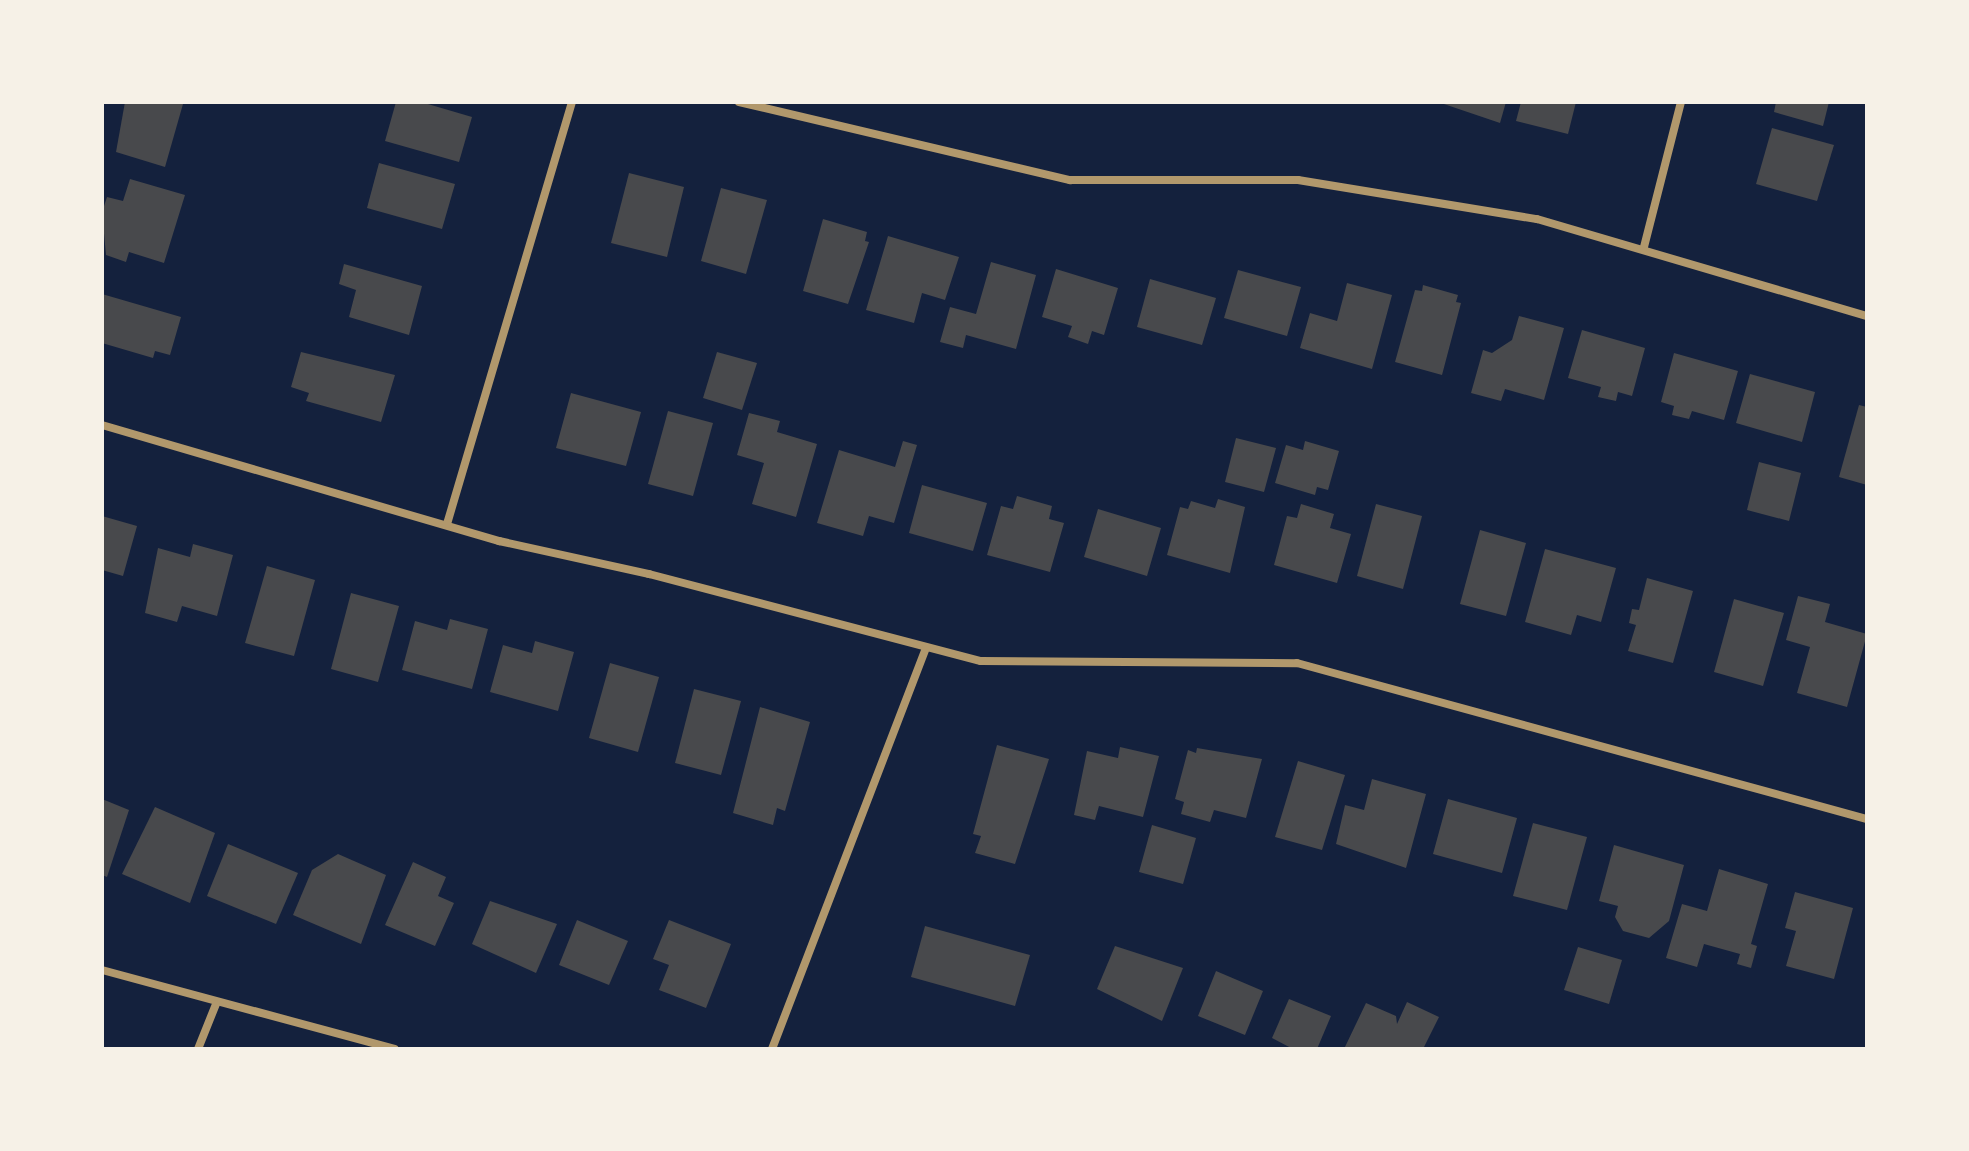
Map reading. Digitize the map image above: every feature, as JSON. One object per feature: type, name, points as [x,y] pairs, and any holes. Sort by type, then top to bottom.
[{"type":"street","points":[[447,524],[572,102]]},
{"type":"street","points":[[739,102],[1070,180],[1298,180],[1537,219],[1644,247],[1867,316]]},
{"type":"street","points":[[1644,247],[1681,102]]},
{"type":"street","points":[[102,425],[447,524],[981,661],[1297,663],[1867,819]]},
{"type":"street","points":[[772,1049],[926,647]]},
{"type":"street","points":[[102,970],[216,1004],[395,1049]]},
{"type":"street","points":[[198,1049],[216,1004]]},
{"type":"building","points":[[125,102],[183,104],[165,167],[116,152]]},
{"type":"building","points":[[396,102],[421,102],[472,117],[459,162],[385,141]]},
{"type":"building","points":[[1438,102],[1506,102],[1500,123]]},
{"type":"building","points":[[1521,102],[1576,102],[1568,134],[1516,121]]},
{"type":"building","points":[[1776,102],[1829,102],[1823,126],[1774,112]]},
{"type":"building","points":[[1772,128],[1834,145],[1817,201],[1756,184]]},
{"type":"building","points":[[379,163],[455,184],[442,229],[367,208]]},
{"type":"building","points":[[629,173],[684,187],[667,257],[611,243]]},
{"type":"building","points":[[130,179],[185,195],[164,263],[129,252],[126,262],[106,255],[102,212],[107,197],[123,201]]},
{"type":"building","points":[[721,188],[767,200],[746,274],[701,261]]},
{"type":"building","points":[[823,219],[867,232],[865,241],[869,242],[848,304],[803,291]]},
{"type":"building","points":[[888,236],[959,257],[945,300],[922,293],[914,323],[866,310]]},
{"type":"building","points":[[991,262],[1036,275],[1016,349],[966,335],[963,348],[940,342],[950,307],[976,314]]},
{"type":"building","points":[[344,264],[422,286],[409,335],[349,317],[356,290],[339,284]]},
{"type":"building","points":[[1056,269],[1118,288],[1104,335],[1092,331],[1088,344],[1068,337],[1072,326],[1042,317]]},
{"type":"building","points":[[1238,270],[1301,287],[1287,336],[1224,318]]},
{"type":"building","points":[[1150,279],[1216,298],[1202,345],[1137,327]]},
{"type":"building","points":[[1347,283],[1392,295],[1372,369],[1300,348],[1310,313],[1337,321]]},
{"type":"building","points":[[1423,285],[1458,295],[1456,302],[1461,303],[1442,375],[1395,362],[1415,290],[1422,291]]},
{"type":"building","points":[[102,294],[181,317],[170,355],[155,351],[153,358],[102,343]]},
{"type":"building","points":[[1519,316],[1564,328],[1544,400],[1505,389],[1501,401],[1471,393],[1483,350],[1492,353],[1512,340]]},
{"type":"building","points":[[1582,330],[1645,348],[1632,396],[1618,392],[1616,401],[1598,397],[1601,387],[1568,378]]},
{"type":"building","points":[[301,352],[395,375],[381,422],[306,401],[309,393],[291,387]]},
{"type":"building","points":[[717,352],[757,363],[742,410],[703,398]]},
{"type":"building","points":[[1674,353],[1738,371],[1724,420],[1692,411],[1689,419],[1672,415],[1674,406],[1661,402]]},
{"type":"building","points":[[1750,374],[1815,392],[1802,442],[1736,423]]},
{"type":"building","points":[[571,393],[641,412],[626,466],[556,448]]},
{"type":"building","points":[[1859,405],[1867,407],[1867,485],[1839,477]]},
{"type":"building","points":[[668,411],[713,423],[693,496],[648,484]]},
{"type":"building","points":[[749,413],[780,421],[777,432],[817,444],[796,517],[752,504],[764,463],[737,455]]},
{"type":"building","points":[[1236,438],[1276,448],[1264,492],[1225,482]]},
{"type":"building","points":[[903,441],[917,445],[894,523],[869,516],[863,536],[817,523],[839,450],[895,467]]},
{"type":"building","points":[[1305,441],[1339,451],[1328,490],[1317,487],[1315,495],[1275,483],[1286,445],[1303,450]]},
{"type":"building","points":[[1759,462],[1801,473],[1789,521],[1747,510]]},
{"type":"building","points":[[922,485],[987,503],[973,551],[909,533]]},
{"type":"building","points":[[1017,496],[1052,506],[1049,519],[1064,523],[1050,572],[987,555],[1001,506],[1013,509]]},
{"type":"building","points":[[1218,499],[1245,507],[1230,573],[1167,555],[1180,507],[1188,509],[1191,501],[1215,508]]},
{"type":"building","points":[[1301,504],[1334,514],[1330,528],[1351,534],[1337,583],[1274,565],[1287,516],[1297,518]]},
{"type":"building","points":[[1376,504],[1422,516],[1403,589],[1357,576]]},
{"type":"building","points":[[1098,509],[1161,528],[1147,576],[1084,557]]},
{"type":"building","points":[[102,516],[137,526],[123,576],[102,570]]},
{"type":"building","points":[[1480,530],[1526,543],[1506,616],[1460,604]]},
{"type":"building","points":[[193,544],[233,555],[217,616],[182,606],[177,622],[145,613],[158,548],[190,557]]},
{"type":"building","points":[[1545,549],[1616,568],[1601,622],[1577,615],[1571,635],[1525,622]]},
{"type":"building","points":[[267,566],[315,580],[294,656],[245,643]]},
{"type":"building","points":[[1647,578],[1693,591],[1673,663],[1628,651],[1636,625],[1629,623],[1632,609],[1639,610]]},
{"type":"building","points":[[351,593],[399,606],[378,682],[331,669]]},
{"type":"building","points":[[1798,596],[1830,604],[1825,622],[1867,634],[1847,707],[1797,693],[1810,647],[1786,640]]},
{"type":"building","points":[[1734,599],[1784,613],[1763,686],[1714,672]]},
{"type":"building","points":[[450,619],[488,629],[472,689],[402,670],[415,621],[447,630]]},
{"type":"building","points":[[535,641],[574,652],[558,711],[490,692],[503,645],[532,653]]},
{"type":"building","points":[[610,663],[659,677],[638,752],[589,738]]},
{"type":"building","points":[[694,689],[741,701],[721,775],[675,763]]},
{"type":"building","points":[[760,707],[810,722],[785,811],[777,808],[773,825],[733,813]]},
{"type":"building","points":[[997,745],[1049,759],[1015,864],[975,853],[981,836],[973,834]]},
{"type":"building","points":[[1120,747],[1159,756],[1143,817],[1099,806],[1095,820],[1074,815],[1087,751],[1118,758]]},
{"type":"building","points":[[1197,748],[1262,759],[1246,818],[1214,810],[1210,822],[1181,814],[1184,802],[1175,799],[1188,750],[1196,753]]},
{"type":"building","points":[[1298,761],[1345,775],[1322,850],[1275,837]]},
{"type":"building","points":[[1372,779],[1426,794],[1406,868],[1336,844],[1345,805],[1364,810]]},
{"type":"building","points":[[102,799],[129,810],[107,877],[102,875]]},
{"type":"building","points":[[1448,799],[1517,818],[1502,873],[1433,854]]},
{"type":"building","points":[[155,807],[215,833],[190,903],[122,874]]},
{"type":"building","points":[[1533,823],[1587,837],[1567,910],[1513,896]]},
{"type":"building","points":[[1152,825],[1196,838],[1183,884],[1139,872]]},
{"type":"building","points":[[228,844],[298,873],[276,924],[207,896]]},
{"type":"building","points":[[1614,845],[1684,865],[1669,921],[1649,938],[1623,931],[1615,917],[1618,906],[1599,901]]},
{"type":"building","points":[[338,854],[386,875],[361,944],[293,915],[312,870]]},
{"type":"building","points":[[413,862],[446,877],[438,896],[454,903],[435,946],[385,925]]},
{"type":"building","points":[[1719,869],[1768,884],[1751,944],[1757,946],[1751,968],[1737,964],[1740,954],[1704,944],[1697,967],[1666,958],[1682,904],[1707,911]]},
{"type":"building","points":[[1795,892],[1853,908],[1834,979],[1786,966],[1796,931],[1785,928]]},
{"type":"building","points":[[490,901],[557,924],[536,973],[472,944]]},
{"type":"building","points":[[577,920],[628,941],[609,985],[559,965]]},
{"type":"building","points":[[669,920],[731,944],[706,1008],[659,990],[669,965],[653,959]]},
{"type":"building","points":[[925,926],[1030,955],[1015,1006],[911,977]]},
{"type":"building","points":[[1115,946],[1183,968],[1162,1021],[1097,989]]},
{"type":"building","points":[[1578,947],[1622,960],[1609,1004],[1564,990]]},
{"type":"building","points":[[1216,971],[1263,991],[1245,1035],[1198,1016]]},
{"type":"building","points":[[1289,999],[1331,1016],[1317,1049],[1293,1049],[1272,1038]]},
{"type":"building","points":[[1407,1002],[1439,1017],[1423,1049],[1344,1049],[1366,1003],[1396,1016],[1397,1024]]}]
